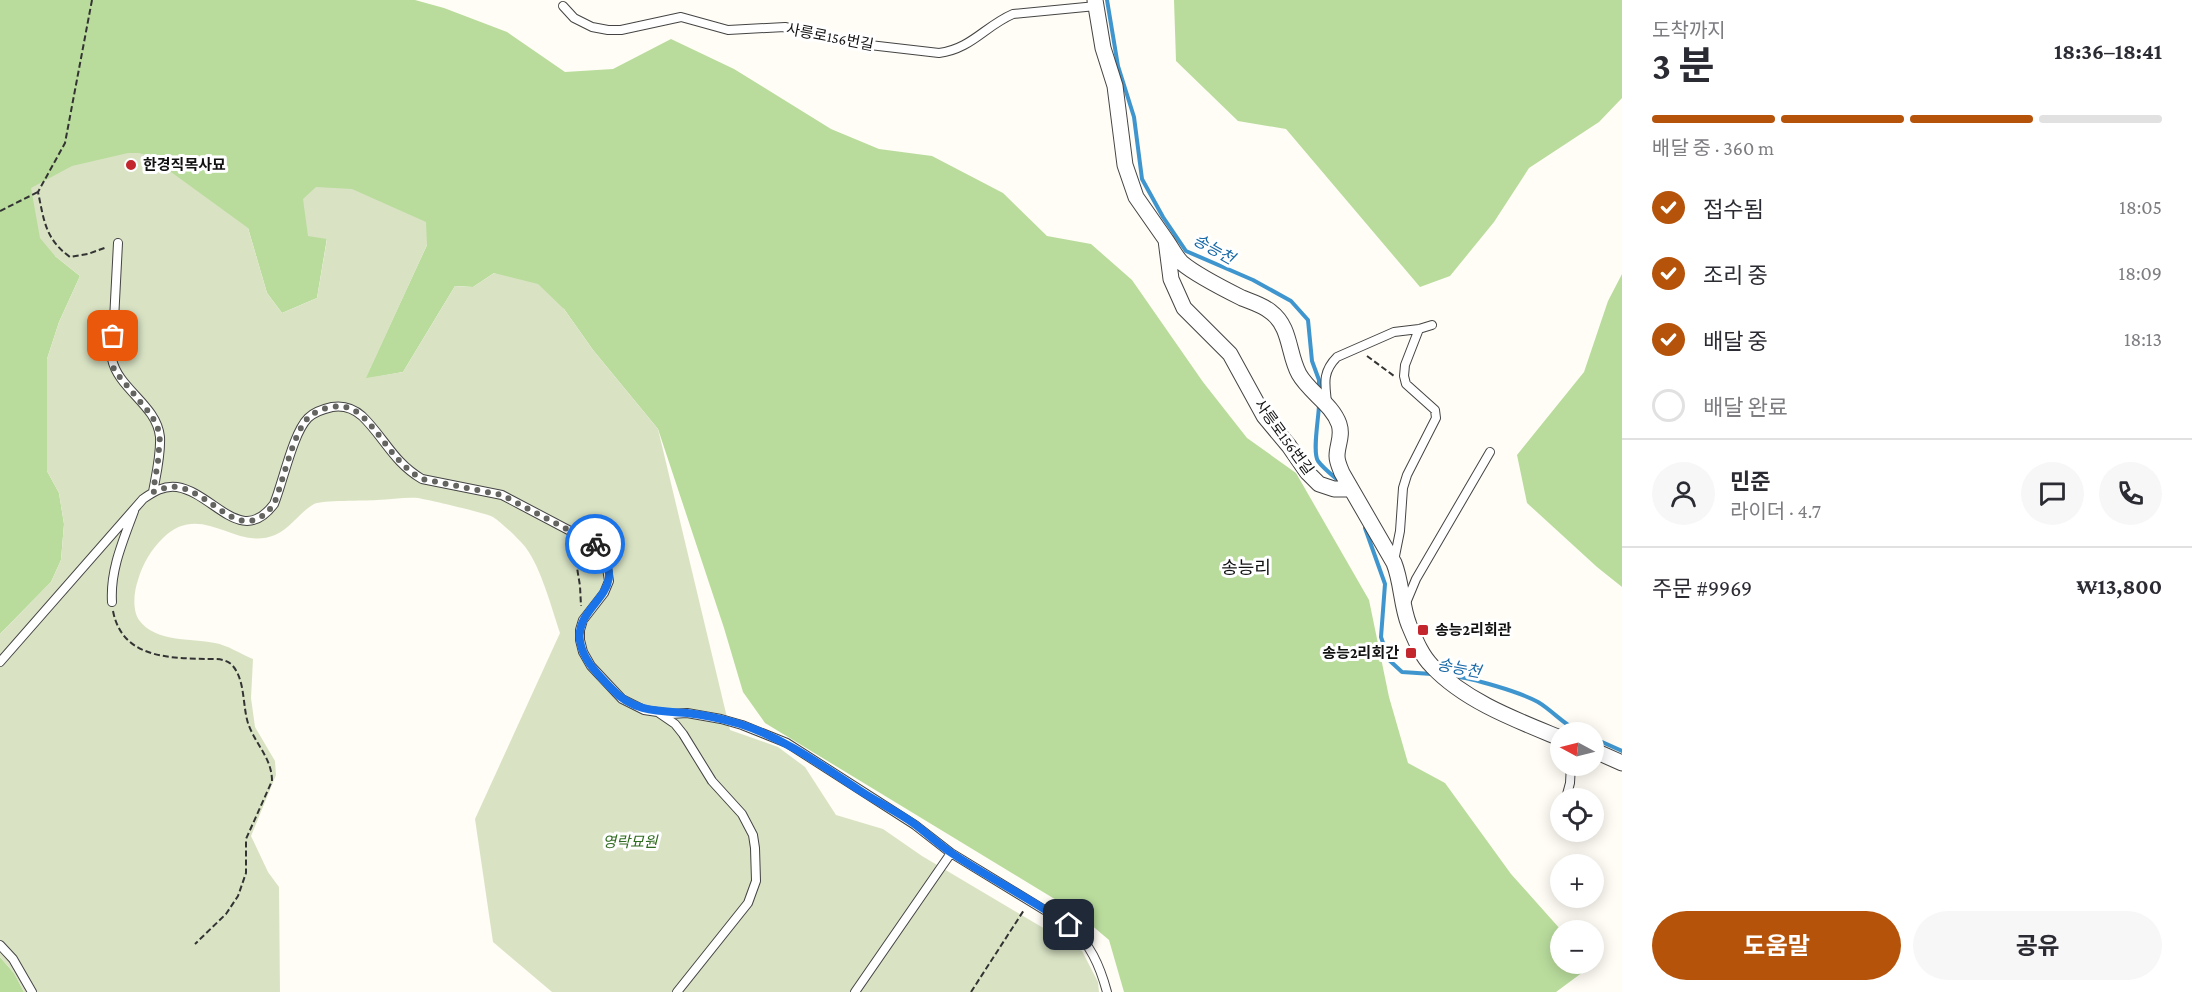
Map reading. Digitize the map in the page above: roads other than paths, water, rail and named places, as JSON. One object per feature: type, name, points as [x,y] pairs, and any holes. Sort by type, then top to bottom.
[{"type":"street","name":"사릉로156번길","points":[[1096,3],[1103,48],[1115,87],[1125,165],[1136,197],[1180,261],[1240,296],[1270,310],[1283,325],[1292,350],[1293,363],[1301,378],[1325,403],[1339,424],[1341,442],[1337,454],[1338,463],[1394,563],[1400,577],[1404,607],[1414,636],[1430,664],[1452,684],[1505,715],[1550,734]]},
{"type":"street","name":"사릉로156번길","points":[[1166,240],[1171,279],[1184,308],[1230,354],[1264,416],[1307,472],[1320,484],[1334,489],[1351,489]]},
{"type":"street","points":[[1604,755],[1622,763]]},
{"type":"lane","name":"사릉로156번길","points":[[563,6],[574,18],[592,27],[608,30],[621,30],[681,17],[728,30],[785,27],[861,44],[939,53],[972,42],[1003,18],[1012,14],[1096,3]]},
{"type":"lane","points":[[118,243],[112,359],[114,370],[152,416],[158,429],[160,436],[153,492]]},
{"type":"lane","points":[[1325,403],[1324,378],[1326,371],[1337,357],[1394,332],[1432,325]]},
{"type":"lane","points":[[1394,563],[1400,531],[1403,488],[1436,418],[1435,410],[1406,384],[1404,376],[1405,365],[1419,329]]},
{"type":"lane","points":[[0,662],[136,507],[153,492],[177,487],[239,520],[257,521],[274,504],[299,431],[306,420],[316,412],[342,406],[353,409],[363,417],[394,457],[422,479],[502,495],[595,544],[602,552],[609,572],[609,581],[604,593],[583,620],[580,640],[586,659],[614,692],[644,710],[687,713],[721,719],[787,743],[915,825],[951,853],[1052,913],[1081,935],[1097,961],[1107,992]]},
{"type":"lane","points":[[1404,607],[1416,579],[1490,452]]},
{"type":"lane","points":[[112,602],[111,592],[116,560],[136,507]]},
{"type":"lane","points":[[658,712],[679,729],[712,781],[742,814],[753,835],[755,848],[756,881],[748,903],[677,992]]},
{"type":"lane","points":[[855,992],[951,853]]},
{"type":"lane","points":[[0,945],[13,959],[32,992]]},
{"type":"waterway","name":"송능천","points":[[1107,0],[1118,66],[1134,117],[1142,179],[1163,217],[1186,251],[1253,280],[1291,301],[1308,320],[1312,361],[1319,380],[1319,391]]},
{"type":"waterway","name":"송능천","points":[[1319,404],[1316,456],[1322,466],[1339,481]]},
{"type":"waterway","name":"송능천","points":[[1365,528],[1385,584],[1381,637],[1389,660],[1402,672],[1432,674]]},
{"type":"waterway","name":"송능천","points":[[1452,676],[1496,686],[1530,698],[1564,722]]},
{"type":"waterway","name":"송능천","points":[[1604,743],[1622,751]]},
{"type":"place","name":"한경직목사묘","points":[[131,165]]},
{"type":"place","name":"송능2리회관","points":[[1423,630]]},
{"type":"place","name":"송능2리회간","points":[[1411,653]]},
{"type":"district","name":"송능리","points":[[1246,568]]},
{"type":"park label","name":"영락묘원","points":[[630,842]]}]
